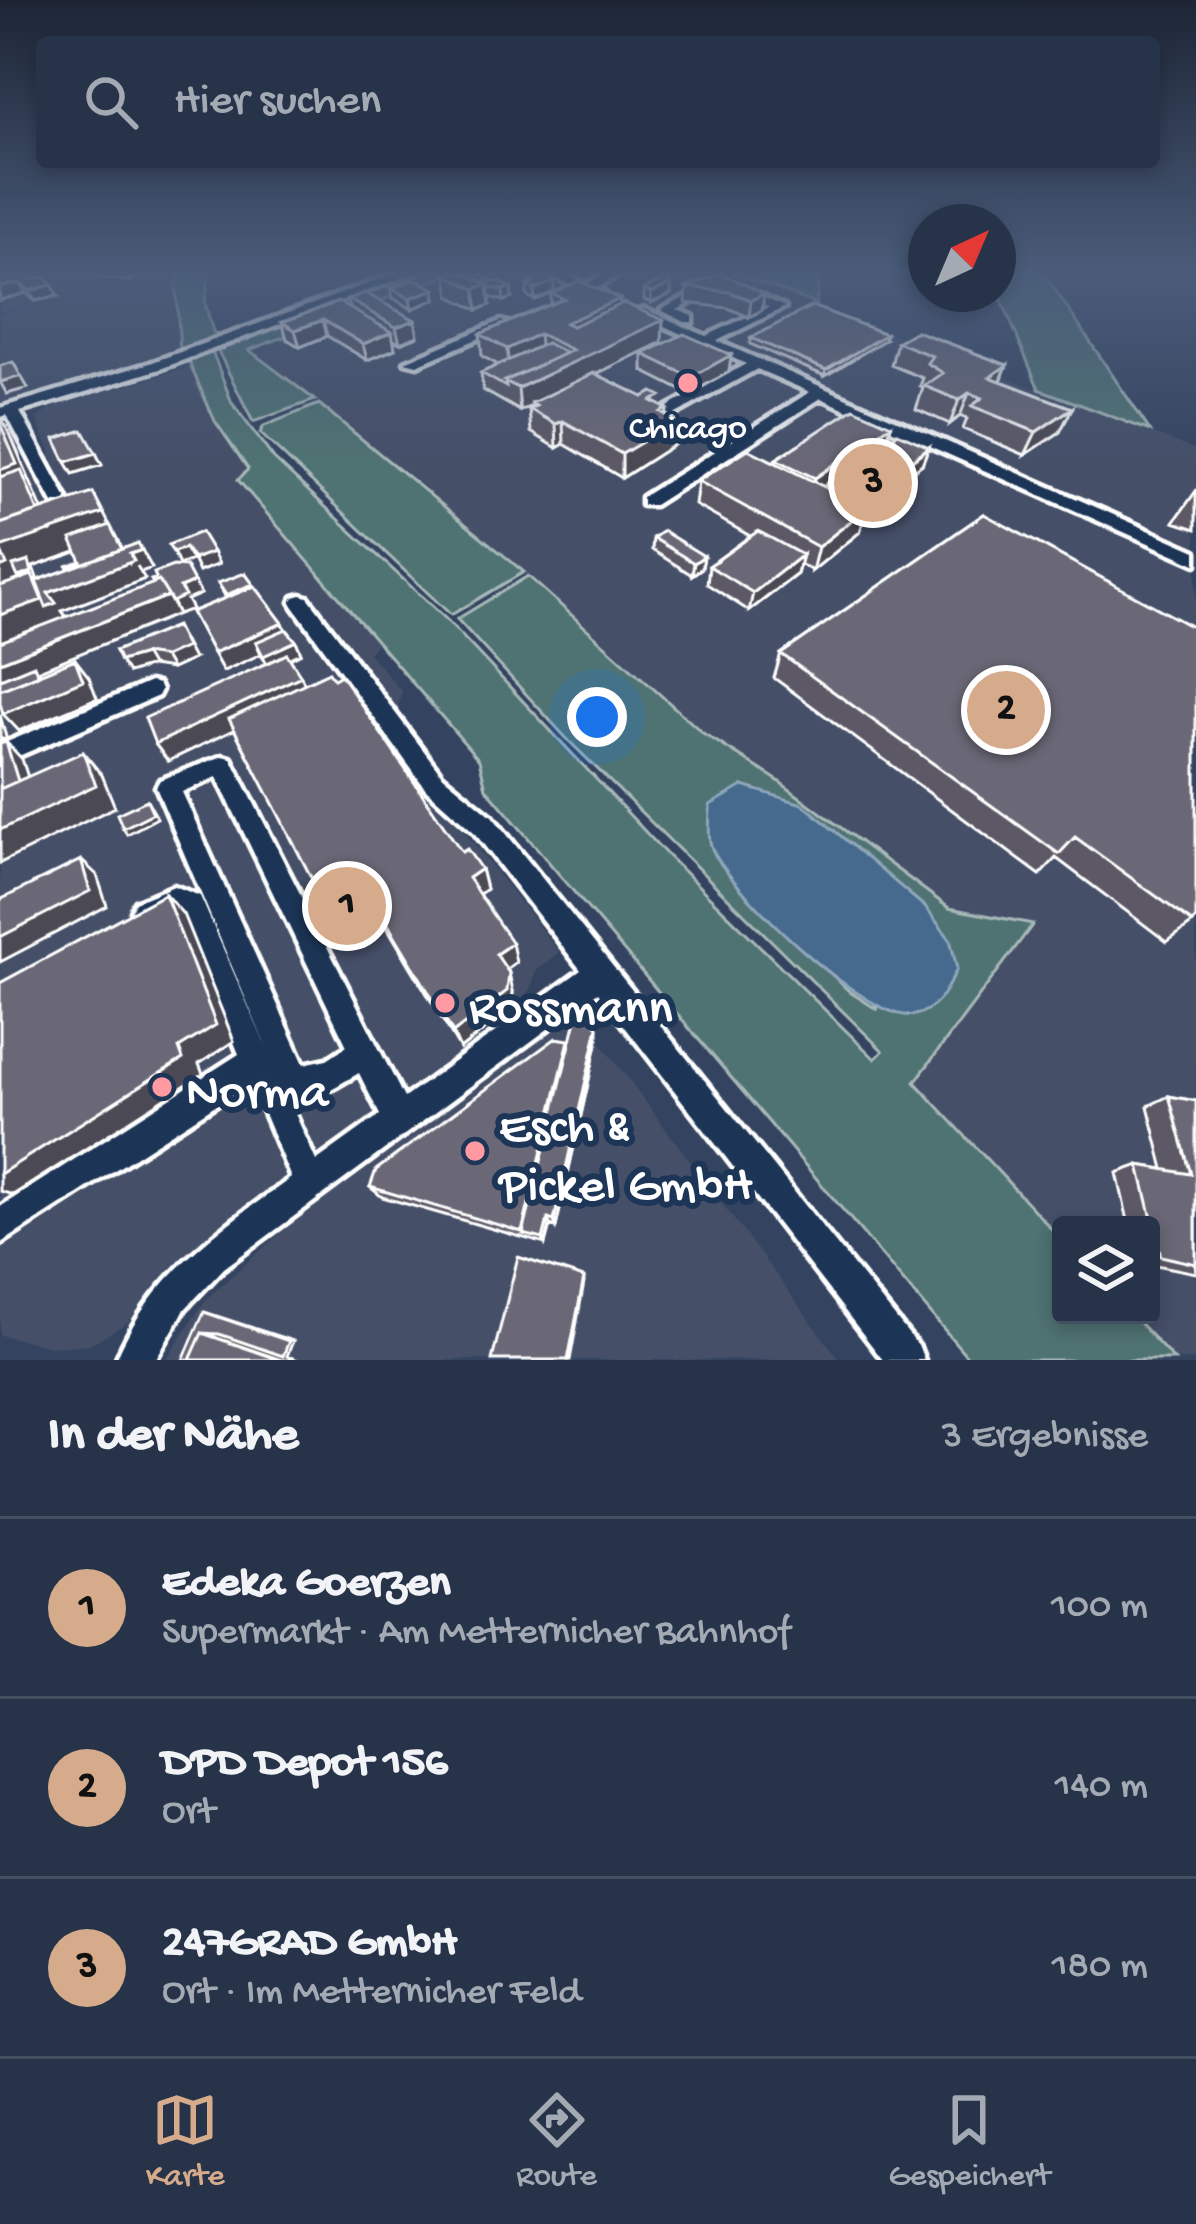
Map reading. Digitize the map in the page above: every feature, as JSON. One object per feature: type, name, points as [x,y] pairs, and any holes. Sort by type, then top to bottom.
[{"type":"street","points":[[59,499],[6,412],[238,335]]},
{"type":"street","points":[[412,362],[478,335]]},
{"type":"street","points":[[709,335],[715,338]]},
{"type":"street","points":[[711,335],[820,392],[1196,558]]},
{"type":"street","points":[[715,338],[720,335]]},
{"type":"street","points":[[660,417],[757,363]]},
{"type":"street","points":[[649,501],[820,392]]},
{"type":"street","points":[[302,602],[434,782],[483,824],[906,1360]]},
{"type":"street","points":[[0,754],[150,690]]},
{"type":"street","points":[[310,1185],[283,1086],[168,788],[223,765],[399,1121]]},
{"type":"street","points":[[122,923],[174,898],[191,905],[256,1060],[283,1086]]},
{"type":"street","points":[[134,1360],[190,1276],[602,972]]},
{"type":"street","points":[[283,1086],[333,1073],[364,1052]]},
{"type":"street","points":[[0,1227],[256,1060]]},
{"type":"shaded area","points":[[0,335],[179,335],[180,351],[0,406]]},
{"type":"shaded area","points":[[288,335],[897,335],[1196,450],[1196,1360],[1174,1360],[1140,1324],[1160,1324],[1160,1216],[1052,1216],[1052,1229],[915,1082],[1032,924],[949,908],[777,780],[703,733],[417,481],[247,351]]},
{"type":"shaded area","points":[[191,367],[215,421],[249,470],[238,479],[376,642],[369,653],[402,692],[390,737],[559,952],[536,971],[531,989],[509,1019],[211,1233],[127,1323],[90,1344],[54,1347],[0,1335],[0,423],[6,423],[23,463],[51,454],[36,419],[53,407]]},
{"type":"shaded area","points":[[743,786],[803,804],[925,907],[950,939],[957,969],[936,1003],[915,1015],[894,1012],[867,999],[804,952],[746,895],[713,851],[709,835],[710,805]]},
{"type":"shaded area","points":[[580,1015],[840,1360],[166,1360],[206,1299],[304,1212],[562,1023],[579,1021]]},
{"type":"green space","points":[[179,335],[221,336],[175,355],[180,351]]},
{"type":"green space","points":[[253,335],[288,335],[249,350],[315,400],[253,422],[217,349]]},
{"type":"green space","points":[[1017,335],[1086,335],[1150,431],[1039,389]]},
{"type":"green space","points":[[212,351],[232,403],[274,459],[448,621],[668,856],[875,1059],[883,1051],[569,741],[457,619],[528,576],[703,733],[777,780],[949,908],[1033,924],[915,1082],[1052,1229],[1052,1324],[1140,1324],[1174,1360],[970,1360],[486,788],[479,760],[238,480],[248,469],[215,421],[189,358]],"holes":[[[743,786],[753,791],[878,1010],[850,992],[735,881]]]},
{"type":"green space","points":[[319,404],[524,572],[451,615],[260,433],[264,426]]},
{"type":"building","points":[[349,335],[384,335],[363,344]]},
{"type":"building","points":[[483,335],[536,335],[507,349]]},
{"type":"building","points":[[542,335],[630,335],[518,388],[505,381],[572,350]]},
{"type":"building","points":[[687,335],[731,355],[691,377],[643,354]]},
{"type":"building","points":[[756,335],[884,335],[826,370],[751,338]]},
{"type":"building","points":[[908,335],[928,335],[1007,365],[990,377],[1072,408],[1036,432],[972,406],[982,398],[969,393],[959,400],[924,386],[943,373],[927,363],[932,356],[897,342]]},
{"type":"building","points":[[546,343],[566,353],[505,381],[506,387],[481,373]]},
{"type":"building","points":[[13,362],[21,376],[0,382],[0,366]]},
{"type":"building","points":[[594,373],[643,397],[653,392],[661,396],[652,401],[677,421],[622,454],[563,421],[556,424],[529,409],[536,406],[532,403]]},
{"type":"building","points":[[854,408],[891,425],[815,478],[776,459]]},
{"type":"building","points":[[0,423],[17,464],[0,470]]},
{"type":"building","points":[[83,430],[96,453],[66,462],[55,439]]},
{"type":"building","points":[[898,433],[929,447],[859,500],[827,483]]},
{"type":"building","points":[[748,449],[867,508],[818,547],[698,481]]},
{"type":"building","points":[[21,470],[38,511],[0,524],[0,477]]},
{"type":"building","points":[[93,493],[103,513],[0,548],[0,524]]},
{"type":"building","points":[[984,514],[1196,629],[1193,923],[1075,837],[1059,854],[781,654]]},
{"type":"building","points":[[110,525],[122,549],[68,569],[81,561],[71,539]]},
{"type":"building","points":[[663,531],[704,556],[694,563],[653,538]]},
{"type":"building","points":[[758,531],[802,555],[753,593],[709,566]]},
{"type":"building","points":[[201,532],[213,552],[193,559],[185,548],[173,552],[168,545]]},
{"type":"building","points":[[138,543],[142,550],[130,554],[134,561],[48,593],[56,603],[46,607],[36,581]]},
{"type":"building","points":[[29,561],[32,572],[18,577],[13,566]]},
{"type":"building","points":[[186,567],[194,582],[180,588],[185,596],[172,602],[159,581],[151,580],[156,578],[154,573]]},
{"type":"building","points":[[245,573],[253,584],[226,595],[218,583]]},
{"type":"building","points":[[32,575],[42,600],[0,615],[0,586]]},
{"type":"building","points":[[159,581],[168,596],[0,662],[0,642]]},
{"type":"building","points":[[255,586],[283,623],[213,653],[191,612]]},
{"type":"building","points":[[176,626],[186,647],[164,657],[144,654],[120,661],[115,651]]},
{"type":"building","points":[[286,629],[296,641],[263,656],[256,642]]},
{"type":"building","points":[[287,654],[301,676],[155,744],[145,718]]},
{"type":"building","points":[[75,659],[83,680],[3,714],[0,690]]},
{"type":"building","points":[[34,665],[38,675],[0,690],[0,679]]},
{"type":"building","points":[[329,672],[334,679],[341,675],[462,852],[467,849],[481,869],[468,878],[512,943],[496,954],[509,973],[507,991],[453,1033],[376,904],[357,916],[345,895],[326,906],[229,719]]},
{"type":"building","points":[[6,742],[18,781],[0,789],[0,744]]},
{"type":"building","points":[[83,752],[96,785],[0,830],[0,789]]},
{"type":"building","points":[[147,800],[153,813],[123,828],[117,814]]},
{"type":"building","points":[[81,860],[90,891],[0,937],[0,900]]},
{"type":"building","points":[[165,894],[216,1025],[179,1048],[183,1059],[0,1174],[0,983]]},
{"type":"building","points":[[580,1004],[598,1027],[554,1221],[548,1219],[543,1239],[523,1234]]},
{"type":"building","points":[[556,1038],[569,1040],[522,1232],[370,1187],[376,1170]]},
{"type":"building","points":[[1169,1096],[1196,1101],[1196,1264],[1161,1256],[1160,1216],[1151,1216],[1139,1165],[1191,1174]]},
{"type":"building","points":[[518,1257],[584,1278],[568,1360],[492,1360]]},
{"type":"building","points":[[204,1312],[289,1341],[283,1356],[219,1334],[202,1333],[190,1360],[183,1360]]},
{"type":"building","points":[[202,1333],[281,1360],[190,1360]]},
{"type":"place","name":"Chicago","points":[[688,383]]},
{"type":"place","name":"247GRAD GmbH","points":[[873,483]]},
{"type":"place","name":"DPD Depot 156","points":[[1006,710]]},
{"type":"place","name":"Edeka Goerzen","points":[[347,906]]},
{"type":"place","name":"Rossmann","points":[[445,1003]]},
{"type":"place","name":"Norma","points":[[162,1087]]},
{"type":"place","name":"Esch & Pickel GmbH","points":[[475,1151]]}]
